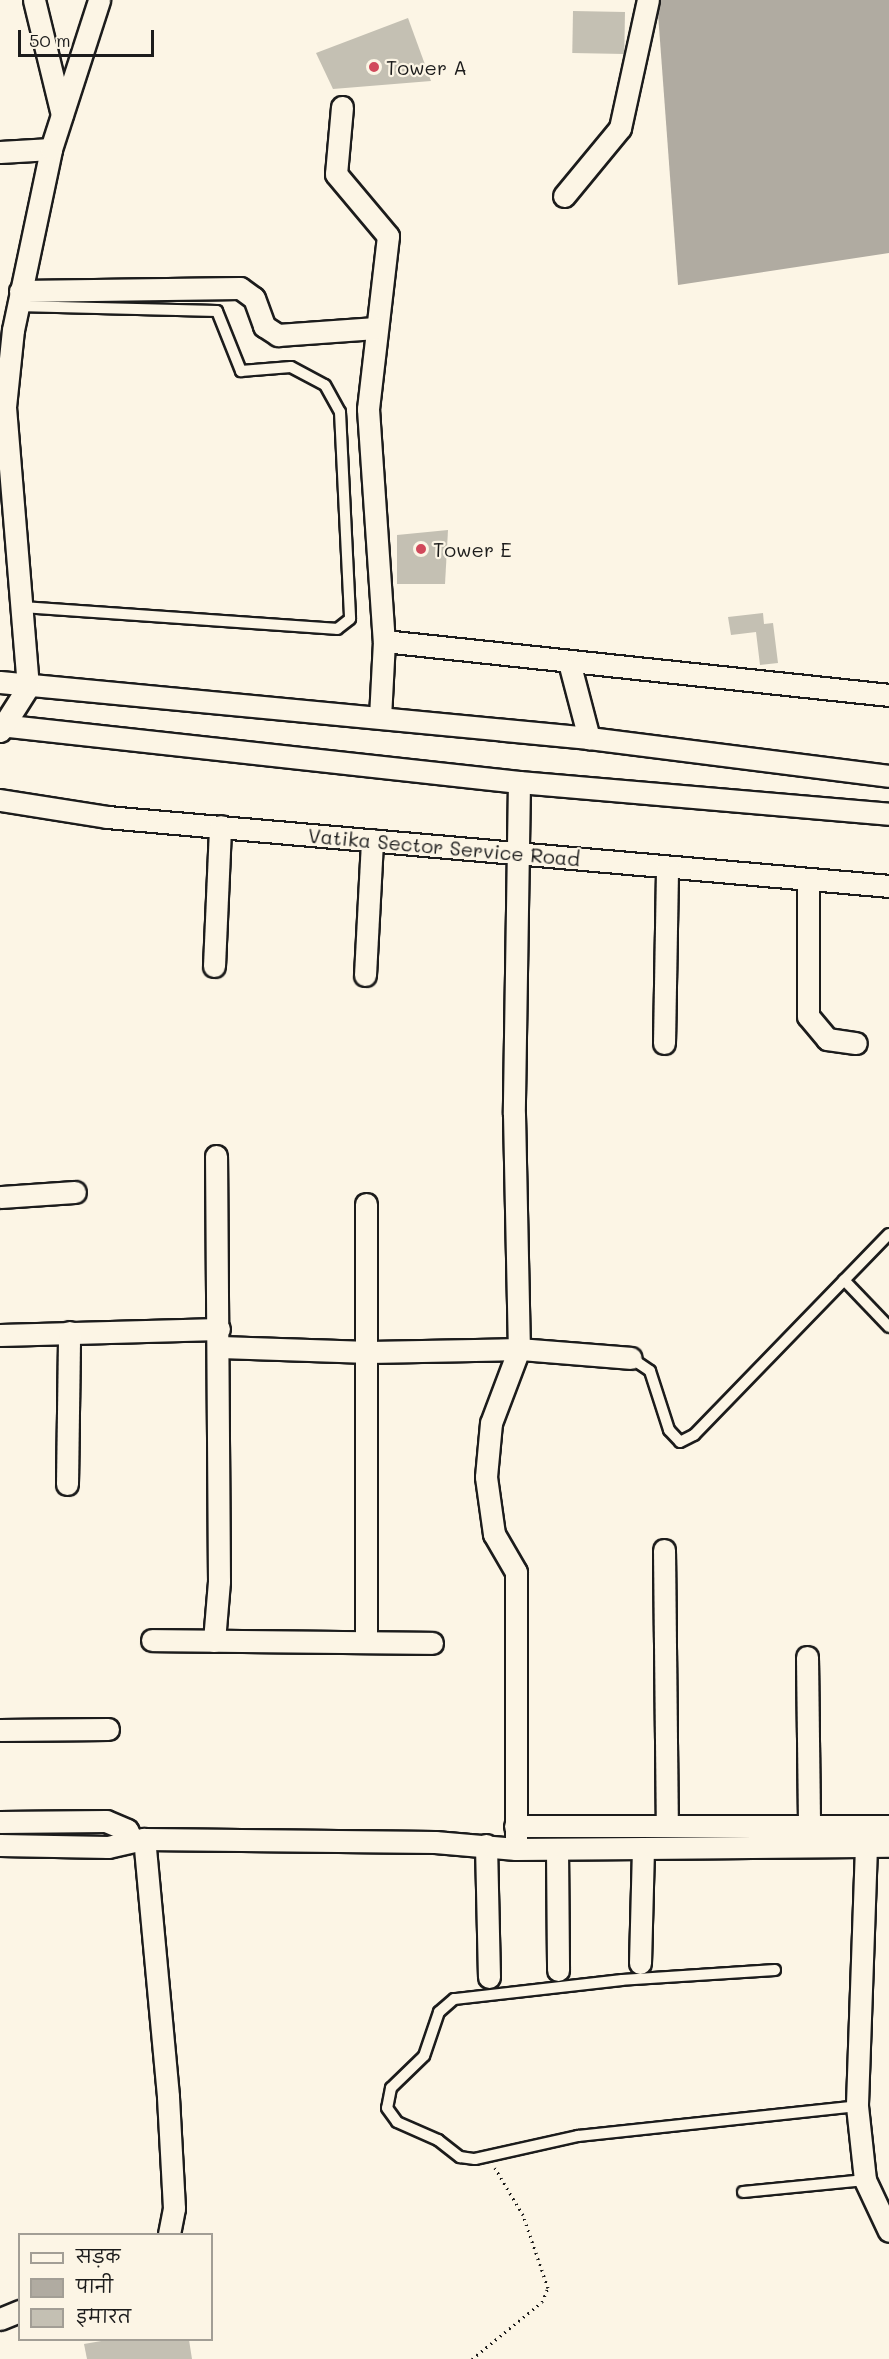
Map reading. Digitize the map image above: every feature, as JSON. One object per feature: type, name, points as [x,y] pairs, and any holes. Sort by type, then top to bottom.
[{"type":"street","points":[[34,0],[62,115]]},
{"type":"street","points":[[99,0],[51,149],[12,301],[5,407],[24,607],[28,687],[2,727],[519,782],[889,814]]},
{"type":"street","points":[[564,196],[620,128],[648,0]]},
{"type":"street","points":[[342,107],[336,174],[388,236],[368,409],[384,641],[380,717]]},
{"type":"street","points":[[0,152],[51,149]]},
{"type":"street","points":[[12,301],[240,288],[254,298],[264,326],[278,335],[376,328]]},
{"type":"street","points":[[384,641],[889,695]]},
{"type":"street","points":[[569,662],[589,738]]},
{"type":"street","points":[[0,682],[28,687],[380,717],[589,738],[889,776]]},
{"type":"street","points":[[516,1849],[516,1572],[494,1534],[486,1477],[491,1424],[519,1349],[514,1114],[519,782]]},
{"type":"street","name":"Vatika Sector Service Road","points":[[0,800],[219,826],[667,868],[889,886]]},
{"type":"street","points":[[214,966],[219,826]]},
{"type":"street","points":[[365,975],[372,840]]},
{"type":"street","points":[[664,1043],[667,868]]},
{"type":"street","points":[[808,879],[807,1016],[827,1039],[856,1044]]},
{"type":"street","points":[[214,1641],[219,1338],[216,1156]]},
{"type":"street","points":[[0,1197],[75,1192]]},
{"type":"street","points":[[366,1204],[369,1352],[366,1642]]},
{"type":"street","points":[[0,1335],[69,1332],[219,1338],[369,1352],[519,1349],[631,1358]]},
{"type":"street","points":[[67,1484],[69,1332]]},
{"type":"street","points":[[664,1550],[667,1826]]},
{"type":"street","points":[[152,1640],[432,1643]]},
{"type":"street","points":[[807,1657],[809,1826]]},
{"type":"street","points":[[0,1730],[108,1729]]},
{"type":"street","points":[[0,1822],[106,1821],[127,1830],[138,1839],[168,2096],[174,2208],[169,2233]]},
{"type":"street","points":[[515,1826],[889,1826]]},
{"type":"street","points":[[0,1845],[108,1847],[138,1839],[486,1845],[516,1849],[889,1846]]},
{"type":"street","points":[[486,1845],[489,1977]]},
{"type":"street","points":[[866,1846],[857,2106],[865,2180],[889,2231]]},
{"type":"street","points":[[640,1963],[643,1848]]},
{"type":"street","points":[[557,1849],[558,1970]]},
{"type":"street","points":[[0,2319],[18,2312]]},
{"type":"lane","points":[[12,301],[217,311],[241,371],[291,367],[325,385],[340,412],[350,619],[337,629],[24,607]]},
{"type":"lane","points":[[631,1358],[650,1371],[669,1430],[680,1442],[694,1435],[889,1234]]},
{"type":"lane","points":[[844,1280],[889,1327]]},
{"type":"lane","points":[[775,1970],[469,1995],[444,2004],[424,2056],[391,2088],[387,2108],[397,2122],[438,2139],[460,2157],[490,2156],[578,2136],[857,2106]]},
{"type":"lane","points":[[743,2192],[865,2180]]},
{"type":"path","points":[[472,2359],[542,2302],[548,2288],[522,2215],[490,2156]]},
{"type":"water","points":[[657,0],[889,0],[889,253],[678,285]]},
{"type":"building","points":[[573,11],[625,12],[624,54],[572,53]]},
{"type":"building","name":"Tower A","points":[[408,18],[431,81],[333,89],[316,53]]},
{"type":"building","name":"Tower E","points":[[448,530],[445,584],[397,584],[397,535]]},
{"type":"building","points":[[763,613],[764,624],[773,623],[778,663],[760,665],[756,632],[731,635],[728,617]]},
{"type":"building","points":[[101,2341],[189,2341],[192,2359],[87,2359],[84,2344]]},
{"type":"place","name":"Tower A","points":[[374,67]]},
{"type":"place","name":"Tower E","points":[[421,549]]}]
